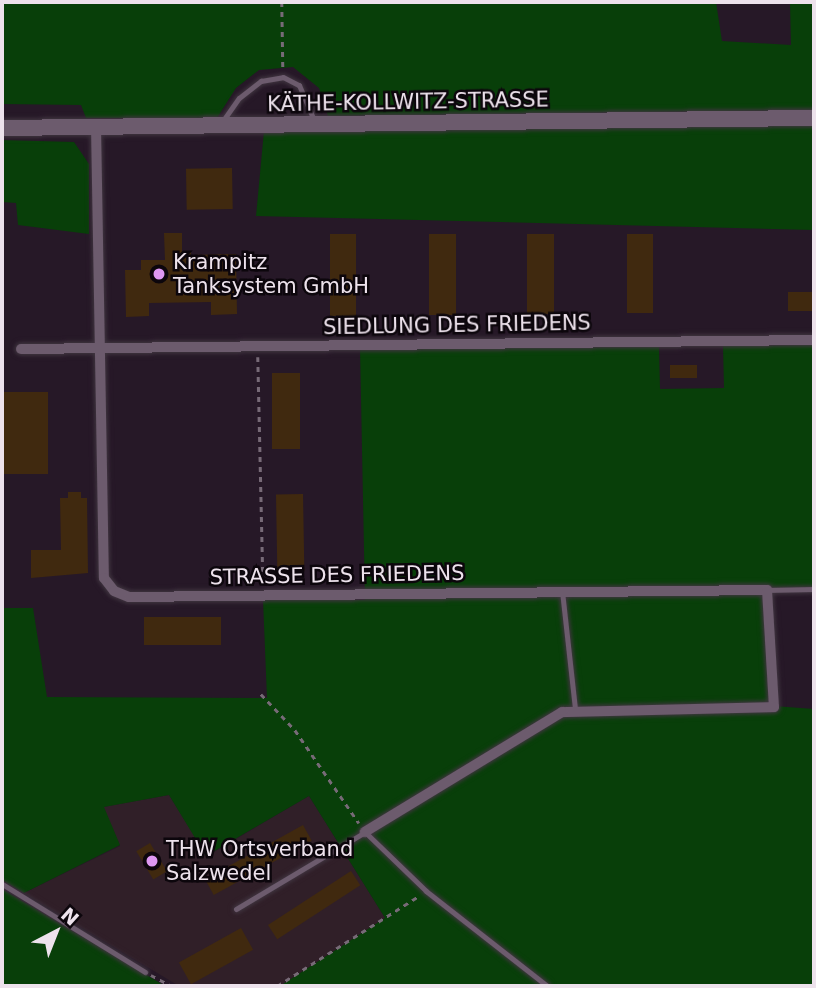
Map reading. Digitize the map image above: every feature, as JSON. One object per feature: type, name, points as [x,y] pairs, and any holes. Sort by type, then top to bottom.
[{"type":"main road","name":"KÄTHE-KOLLWITZ-STRASSE","points":[[2,128],[814,118]]},
{"type":"street","points":[[96,126],[99,347]]},
{"type":"street","name":"SIEDLUNG DES FRIEDENS","points":[[21,349],[814,340]]},
{"type":"street","name":"STRASSE DES FRIEDENS","points":[[99,347],[104,578],[114,591],[129,597],[767,590]]},
{"type":"street","points":[[365,832],[575,709],[774,706],[767,590]]},
{"type":"lane","points":[[220,125],[239,98],[261,80],[284,77],[299,85],[315,124]]},
{"type":"lane","points":[[767,590],[814,589]]},
{"type":"lane","points":[[562,591],[575,709]]},
{"type":"lane","points":[[236,909],[365,832],[426,891],[547,986]]},
{"type":"lane","points":[[2,884],[145,972]]},
{"type":"path","points":[[282,2],[284,77]]},
{"type":"path","points":[[258,346],[264,595]]},
{"type":"path","points":[[261,694],[295,730],[365,832]]},
{"type":"path","points":[[277,986],[426,891]]},
{"type":"path","points":[[145,972],[172,986]]},
{"type":"shaded area","points":[[169,795],[207,856],[309,796],[385,918],[280,986],[179,986],[24,893],[120,846],[103,807]]},
{"type":"green space","points":[[2,2],[716,2],[722,41],[791,45],[790,2],[814,2],[814,110],[328,116],[319,88],[293,67],[259,70],[236,88],[217,118],[86,118],[81,105],[2,104]]},
{"type":"green space","points":[[814,125],[814,230],[256,216],[264,131]]},
{"type":"green space","points":[[2,140],[74,142],[89,164],[89,234],[18,225],[16,203],[2,202]]},
{"type":"green space","points":[[814,345],[814,589],[768,590],[774,706],[814,709],[814,986],[280,986],[385,918],[309,796],[206,856],[169,795],[104,807],[120,845],[24,893],[2,880],[2,608],[33,608],[47,697],[267,698],[263,600],[365,600],[360,348],[659,347],[660,389],[724,388],[723,346]]},
{"type":"green space","points":[[2,889],[165,986],[2,986]]},
{"type":"building","points":[[232,168],[233,209],[187,210],[186,169]]},
{"type":"building","name":"Krampitz Tanksystem GmbH","points":[[164,233],[182,233],[182,251],[191,251],[191,255],[236,254],[237,314],[211,315],[211,302],[149,303],[149,316],[126,317],[125,270],[141,270],[141,260],[165,260]]},
{"type":"building","points":[[330,234],[356,234],[356,316],[330,316]]},
{"type":"building","points":[[429,234],[456,234],[456,315],[429,315]]},
{"type":"building","points":[[527,234],[554,234],[554,314],[527,314]]},
{"type":"building","points":[[627,234],[653,234],[653,313],[627,313]]},
{"type":"building","points":[[788,292],[814,292],[814,311],[788,311]]},
{"type":"building","points":[[670,365],[697,365],[697,378],[670,378]]},
{"type":"building","points":[[272,373],[300,373],[300,449],[272,449]]},
{"type":"building","points":[[2,392],[48,392],[48,474],[2,474]]},
{"type":"building","points":[[68,492],[81,492],[81,498],[87,498],[88,573],[31,578],[31,550],[61,550],[60,498],[68,498]]},
{"type":"building","points":[[276,494],[303,494],[304,571],[277,571]]},
{"type":"building","points":[[144,617],[221,617],[221,645],[144,645]]},
{"type":"building","points":[[303,825],[312,841],[214,895],[205,879]]},
{"type":"building","name":"THW Ortsverband Salzwedel","points":[[150,843],[167,871],[153,880],[136,851]]},
{"type":"building","points":[[351,871],[360,885],[277,939],[268,925]]},
{"type":"building","points":[[241,928],[253,950],[191,984],[179,962]]},
{"type":"place","name":"Krampitz Tanksystem GmbH","points":[[159,274]]},
{"type":"place","name":"THW Ortsverband Salzwedel","points":[[152,861]]}]
